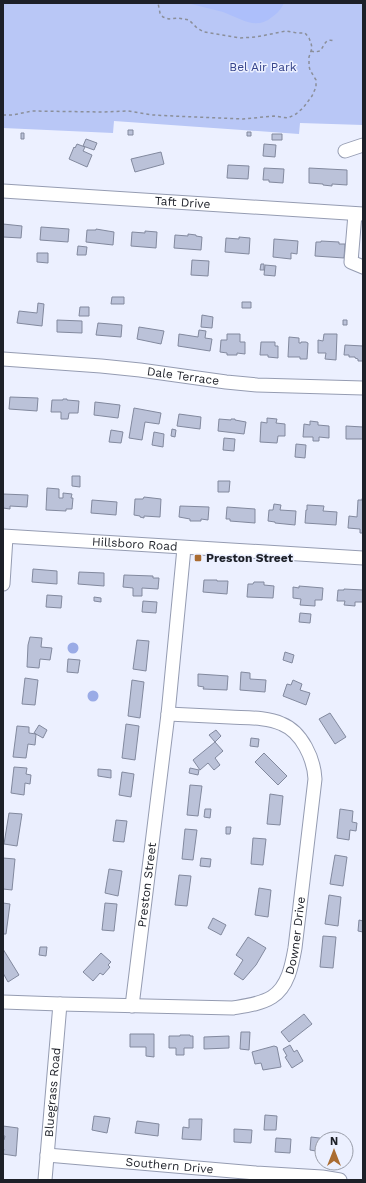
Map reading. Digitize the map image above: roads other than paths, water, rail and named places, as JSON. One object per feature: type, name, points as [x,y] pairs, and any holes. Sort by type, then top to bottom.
[{"type":"street","points":[[345,151],[363,145]]},
{"type":"street","name":"Taft Drive","points":[[3,191],[359,214]]},
{"type":"street","points":[[359,214],[351,262],[363,267]]},
{"type":"street","name":"Dale Terrace","points":[[3,359],[101,366],[257,385],[363,388]]},
{"type":"street","points":[[3,584],[5,536]]},
{"type":"street","name":"Hillsboro Road","points":[[5,536],[363,558]]},
{"type":"street","name":"Preston Street","points":[[132,1006],[168,714],[184,548]]},
{"type":"street","name":"Downer Drive","points":[[3,1002],[220,1008],[246,1006],[272,997],[280,989],[288,976],[293,962],[295,948],[315,779],[312,759],[300,739],[283,724],[256,718],[168,714]]},
{"type":"street","name":"Bluegrass Road","points":[[45,1180],[60,1004]]},
{"type":"street","name":"Southern Drive","points":[[47,1155],[256,1176],[322,1177],[340,1180]]},
{"type":"place","name":"Preston Street","points":[[198,558]]},
{"type":"park label","name":"Bel Air Park","points":[[263,67]]}]
